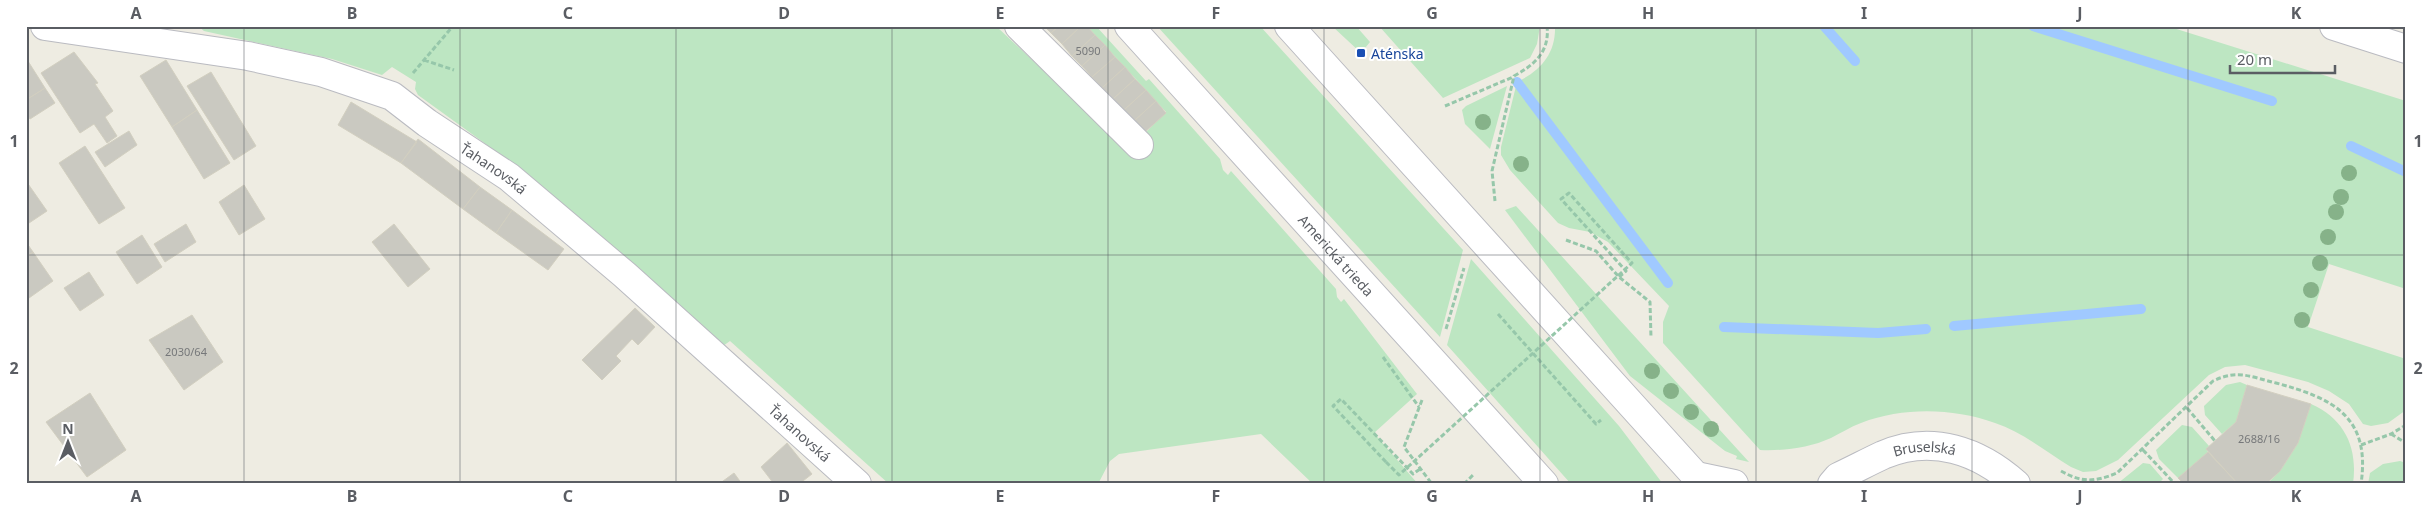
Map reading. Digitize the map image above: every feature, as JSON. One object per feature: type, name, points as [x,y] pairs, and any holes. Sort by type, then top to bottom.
[{"type":"street","name":"Ťahanovská","points":[[45,26],[248,56],[321,72],[392,96],[509,177],[625,274],[857,484]]},
{"type":"street","points":[[1019,26],[1139,145]]},
{"type":"street","name":"Americká trieda","points":[[1129,26],[1544,484]]},
{"type":"street","points":[[1289,26],[1700,480],[1734,484]]},
{"type":"street","points":[[2334,26],[2406,49]]},
{"type":"street","name":"Bruselská","points":[[1827,482],[1884,454],[1903,449],[1947,448],[1964,451],[1988,462],[2016,484]]},
{"type":"path","points":[[392,96],[453,26]]},
{"type":"path","points":[[1445,106],[1532,67],[1539,60],[1544,46],[1547,26]]},
{"type":"path","points":[[424,60],[454,70]]},
{"type":"path","points":[[1495,200],[1492,171],[1514,76]]},
{"type":"path","points":[[1420,469],[1414,474],[1406,467],[1342,399],[1333,406],[1399,475],[1492,391],[1632,263],[1569,193],[1561,199],[1623,268],[1626,271],[1620,277]]},
{"type":"path","points":[[1566,240],[1596,251],[1620,277],[1650,302],[1651,338]]},
{"type":"path","points":[[1446,331],[1465,265]]},
{"type":"path","points":[[1498,314],[1596,424],[1603,418]]},
{"type":"path","points":[[2061,471],[2075,479],[2087,481],[2100,480],[2117,473],[2187,408],[2213,381],[2228,374],[2242,375],[2311,393],[2323,398],[2340,410],[2349,421],[2361,444],[2363,465],[2361,484]]},
{"type":"path","points":[[1422,400],[1404,447],[1432,484]]},
{"type":"path","points":[[2187,408],[2215,441]]},
{"type":"path","points":[[2361,444],[2391,434],[2406,425]]},
{"type":"path","points":[[2391,434],[2406,443]]},
{"type":"path","points":[[2143,450],[2175,484]]},
{"type":"path","points":[[1464,484],[1474,474]]},
{"type":"green space","points":[[198,26],[996,26],[1128,150],[1166,112],[1087,26],[1096,26],[1146,81],[1149,79],[1220,159],[1223,170],[1228,175],[1231,171],[1336,289],[1337,297],[1341,302],[1344,299],[1417,394],[1374,433],[1418,484],[1313,484],[1261,434],[1119,454],[1110,461],[1098,484],[889,484],[730,341],[723,346],[548,193],[483,142],[418,95],[415,89],[416,82],[392,67],[382,75],[332,59],[204,31]]},
{"type":"green space","points":[[1157,26],[1260,26],[1463,250],[1440,337]]},
{"type":"green space","points":[[1332,26],[1356,26],[1370,42],[1361,53]]},
{"type":"green space","points":[[1379,26],[1540,26],[1537,44],[1530,58],[1443,98]]},
{"type":"green space","points":[[1555,26],[2167,26],[2406,101],[2406,289],[2329,264],[2308,327],[2406,359],[2406,410],[2388,423],[2371,426],[2363,424],[2349,404],[2329,391],[2308,382],[2245,365],[2225,367],[2209,375],[2118,460],[2096,471],[2083,472],[2071,467],[2025,437],[1995,423],[1962,414],[1945,412],[1928,411],[1894,414],[1861,423],[1814,444],[1778,450],[1760,450],[1663,343],[1663,322],[1669,306],[1608,242],[1590,232],[1569,228],[1558,223],[1510,170],[1501,155],[1501,147],[1517,82],[1533,73],[1545,60],[1553,45]]},
{"type":"green space","points":[[1507,86],[1490,149],[1465,124],[1462,110],[1466,106]]},
{"type":"green space","points":[[1516,206],[1749,462],[1736,459],[1737,456],[1725,451],[1630,376],[1505,210]]},
{"type":"green space","points":[[1471,259],[1619,426],[1663,484],[1571,484],[1447,345]]},
{"type":"green space","points":[[2240,382],[2247,385],[2236,422],[2222,434],[2205,415],[2204,406],[2226,385]]},
{"type":"green space","points":[[2311,404],[2333,418],[2347,436],[2353,458],[2353,484],[2267,484],[2280,471],[2298,443]]},
{"type":"green space","points":[[2182,425],[2192,427],[2209,446],[2206,449],[2208,452],[2178,478],[2159,459],[2156,450]]},
{"type":"green space","points":[[2400,461],[2406,463],[2406,484],[2368,484],[2370,473],[2383,464]]},
{"type":"green space","points":[[2143,463],[2150,464],[2163,479],[2158,484],[2117,484]]},
{"type":"building","points":[[1044,26],[1059,26],[1051,33]]},
{"type":"building","points":[[1059,26],[1081,26],[1062,44],[1051,33]]},
{"type":"building","points":[[1081,26],[1087,26],[1095,35],[1072,56],[1062,44]]},
{"type":"building","points":[[1095,35],[1105,45],[1082,66],[1072,56]]},
{"type":"building","points":[[1105,45],[1115,57],[1092,77],[1082,66]]},
{"type":"building","points":[[74,52],[98,83],[95,84],[113,111],[105,117],[117,136],[107,143],[94,124],[80,133],[41,73]]},
{"type":"building","points":[[1115,57],[1125,67],[1102,88],[1092,77]]},
{"type":"building","points":[[26,58],[45,88],[26,100]]},
{"type":"building","points":[[166,60],[197,110],[172,127],[140,76]]},
{"type":"building","points":[[1125,67],[1135,79],[1113,99],[1102,88]]},
{"type":"building","points":[[211,72],[256,146],[234,160],[187,86]]},
{"type":"building","points":[[1135,79],[1146,90],[1124,110],[1113,99]]},
{"type":"building","points":[[45,88],[55,103],[30,119],[26,113],[26,100]]},
{"type":"building","points":[[1146,90],[1156,101],[1134,121],[1124,110]]},
{"type":"building","points":[[1156,101],[1166,113],[1144,133],[1134,121]]},
{"type":"building","points":[[351,102],[417,142],[401,163],[338,125]]},
{"type":"building","points":[[197,110],[230,163],[204,179],[172,127]]},
{"type":"building","points":[[129,131],[137,145],[105,167],[95,152]]},
{"type":"building","points":[[418,139],[480,187],[463,209],[401,163]]},
{"type":"building","points":[[85,146],[125,208],[99,224],[59,163]]},
{"type":"building","points":[[26,181],[47,211],[26,225]]},
{"type":"building","points":[[244,185],[265,219],[239,235],[219,202]]},
{"type":"building","points":[[480,187],[512,210],[496,233],[463,209]]},
{"type":"building","points":[[512,210],[564,249],[548,270],[496,233]]},
{"type":"building","points":[[186,224],[196,242],[165,262],[154,244]]},
{"type":"building","points":[[394,224],[430,269],[408,287],[372,242]]},
{"type":"building","points":[[142,235],[162,267],[137,284],[116,252]]},
{"type":"building","points":[[26,242],[33,252],[26,257]]},
{"type":"building","points":[[33,252],[53,281],[29,298],[26,294],[26,257]]},
{"type":"building","points":[[89,272],[104,295],[80,311],[64,288]]},
{"type":"building","points":[[635,308],[655,327],[638,345],[632,339],[616,356],[621,361],[602,380],[582,360]]},
{"type":"building","points":[[192,315],[223,362],[184,390],[149,340]]},
{"type":"building","points":[[2247,385],[2311,404],[2298,443],[2280,471],[2266,484],[2238,484],[2206,449],[2236,422]]},
{"type":"building","points":[[90,393],[126,450],[87,477],[46,422]]},
{"type":"building","points":[[787,443],[812,474],[799,484],[774,484],[761,467]]},
{"type":"building","points":[[2208,452],[2238,484],[2181,484],[2182,482],[2178,478]]},
{"type":"building","points":[[734,473],[742,484],[719,484]]},
{"type":"waterway","points":[[1824,26],[1855,61]]},
{"type":"waterway","points":[[2033,26],[2272,101]]},
{"type":"waterway","points":[[1517,82],[1668,283]]},
{"type":"waterway","points":[[2351,146],[2406,172]]},
{"type":"waterway","points":[[1954,326],[2141,309]]},
{"type":"waterway","points":[[1724,327],[1878,333],[1926,329]]},
{"type":"place","name":"Aténska","points":[[1361,53]]}]
